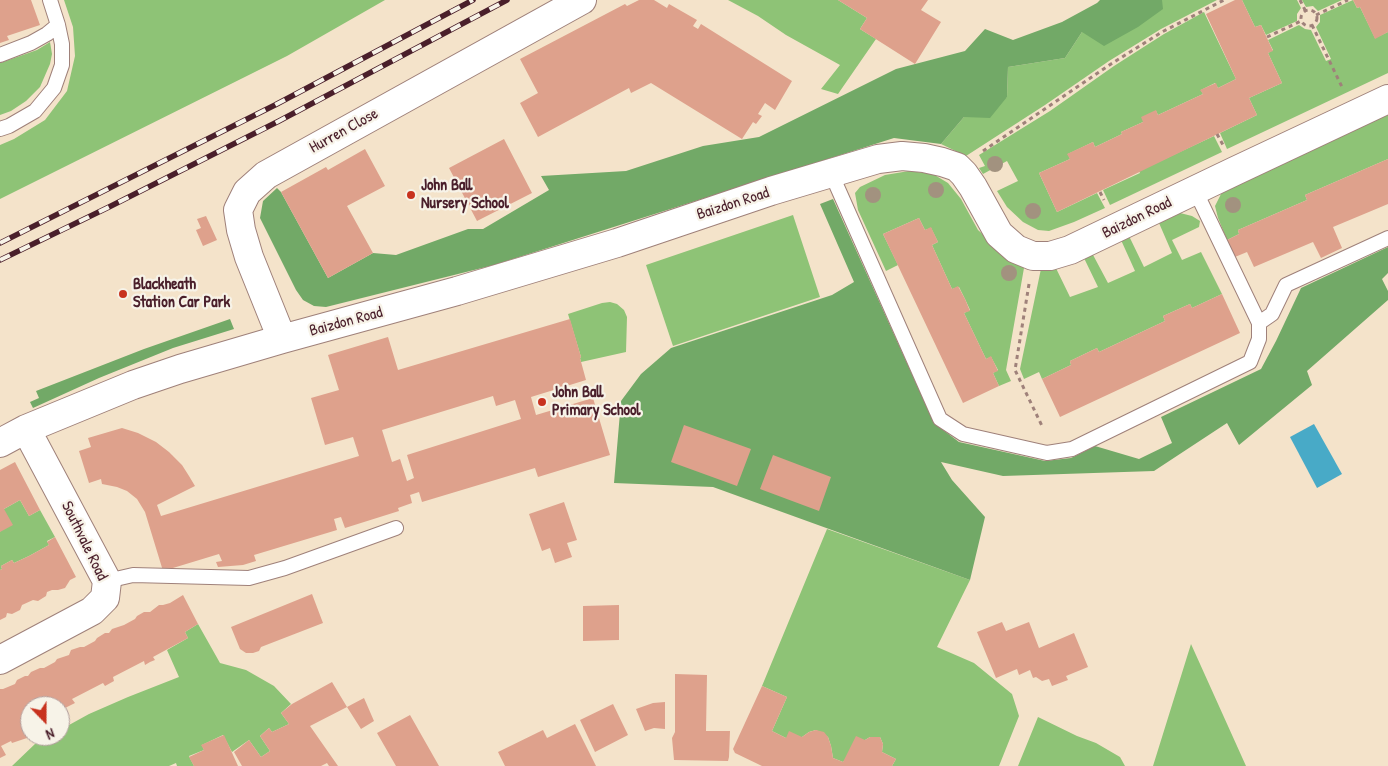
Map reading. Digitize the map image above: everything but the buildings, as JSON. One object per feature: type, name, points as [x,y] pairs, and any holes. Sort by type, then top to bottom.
[{"type":"street","name":"Hurren Close","points":[[282,339],[249,257],[241,230],[238,210],[247,192],[266,175],[582,0]]},
{"type":"street","name":"Baizdon Road","points":[[1033,256],[1050,256],[1070,250],[1388,99]]},
{"type":"street","name":"Baizdon Road","points":[[0,443],[26,429],[133,385],[180,369],[457,291],[608,245],[770,191],[878,159],[902,156],[924,158],[957,167]]},
{"type":"street","points":[[957,167],[973,187],[999,234],[1016,249],[1033,256]]},
{"type":"street","name":"Southvale Road","points":[[0,660],[92,611],[105,598],[107,581],[26,429]]},
{"type":"lane","points":[[0,129],[35,111],[54,88],[62,65],[62,44],[50,0]]},
{"type":"lane","points":[[0,54],[31,43],[58,25]]},
{"type":"lane","points":[[831,173],[940,419],[962,434],[1047,453],[1072,449],[1250,362],[1259,338],[1259,322],[1195,190]]},
{"type":"lane","points":[[1259,322],[1272,314],[1286,285],[1388,238]]},
{"type":"lane","points":[[107,581],[133,575],[249,578],[285,568],[396,528]]},
{"type":"path","points":[[957,167],[1162,32],[1224,0]]},
{"type":"path","points":[[1300,0],[1305,10]]},
{"type":"path","points":[[1316,15],[1348,0]]},
{"type":"path","points":[[1305,10],[1311,10],[1316,15],[1316,21],[1312,25],[1306,26],[1301,21],[1301,15],[1305,10]]},
{"type":"path","points":[[1267,37],[1301,21]]},
{"type":"path","points":[[1312,25],[1344,93]]},
{"type":"path","points":[[1033,256],[1015,370],[1054,452]]},
{"type":"green space","points":[[64,0],[385,0],[287,56],[0,199],[0,145],[14,139],[45,120],[67,91],[75,56],[73,27]]},
{"type":"green space","points":[[728,0],[838,0],[867,18],[860,29],[876,39],[838,94],[821,89],[840,65]]},
{"type":"green space","points":[[1100,0],[1162,0],[1163,9],[1138,27],[1104,46],[1082,32],[1065,58],[1008,67],[1007,97],[990,118],[964,117],[941,144],[894,138],[494,265],[326,307],[314,306],[303,300],[296,290],[260,218],[263,201],[277,188],[281,192],[328,278],[373,253],[396,255],[468,229],[483,229],[549,190],[541,176],[626,171],[703,146],[759,137],[896,69],[965,51],[985,29],[1013,40],[1062,22]]},
{"type":"green space","points":[[1162,0],[1217,0],[1161,29],[1109,61],[966,156],[941,144],[964,117],[1007,97],[1008,67],[1065,58],[1082,32],[1162,9]]},
{"type":"green space","points":[[1242,0],[1297,0],[1301,8],[1297,14],[1297,21],[1266,35],[1261,25],[1255,27]]},
{"type":"green space","points":[[1302,0],[1342,0],[1318,11],[1313,6],[1306,7]]},
{"type":"green space","points":[[1353,0],[1357,8],[1360,7],[1375,38],[1388,32],[1388,73],[1227,149],[1220,133],[1257,115],[1249,98],[1282,83],[1268,53],[1273,50],[1268,40],[1299,25],[1311,30],[1326,61],[1331,59],[1316,27],[1320,22],[1320,15]]},
{"type":"green space","points":[[1204,12],[1236,79],[1218,88],[1215,83],[1201,90],[1203,94],[1158,115],[1156,111],[1143,122],[1121,132],[1122,134],[1095,147],[1093,142],[1068,154],[1070,159],[1039,173],[1057,212],[1097,193],[1105,208],[1049,231],[1038,230],[1023,222],[1007,207],[997,191],[1018,181],[1007,161],[983,174],[979,168],[985,166],[979,155],[1050,111],[1164,34]]},
{"type":"green space","points":[[50,42],[52,54],[50,64],[40,87],[26,101],[11,111],[0,115],[0,63],[37,50]]},
{"type":"green space","points":[[1388,113],[1388,159],[1305,195],[1307,200],[1238,230],[1239,234],[1227,240],[1215,206],[1221,194],[1228,186]]},
{"type":"green space","points":[[1214,136],[1222,152],[1110,205],[1103,190]]},
{"type":"green space","points":[[909,171],[933,174],[948,183],[961,199],[978,230],[989,240],[1020,261],[1024,268],[1006,370],[1011,381],[999,386],[993,373],[998,370],[991,357],[986,359],[964,313],[970,310],[965,299],[959,287],[952,289],[932,245],[938,242],[931,228],[925,230],[919,218],[883,234],[898,265],[886,271],[858,210],[855,193],[860,187],[885,175]]},
{"type":"green space","points":[[833,199],[934,423],[959,442],[1045,461],[1071,458],[1095,446],[1139,459],[1172,443],[1161,417],[1261,369],[1301,288],[1388,247],[1388,273],[1382,279],[1388,291],[1388,300],[1307,371],[1312,385],[1239,445],[1227,423],[1154,471],[1003,476],[941,462],[952,480],[985,517],[970,580],[713,487],[614,483],[621,401],[641,374],[671,348],[832,295],[854,282],[820,204]]},
{"type":"green space","points":[[1180,213],[1192,216],[1200,221],[1199,227],[1172,240],[1182,260],[1201,252],[1222,294],[1192,308],[1190,304],[1163,316],[1165,321],[1099,352],[1097,348],[1070,361],[1071,365],[1042,379],[1039,372],[1024,379],[1020,369],[1042,264],[1052,260],[1070,297],[1098,287],[1083,256],[1092,253],[1108,283],[1135,271],[1121,240],[1129,236],[1144,267],[1172,253],[1159,223]]},
{"type":"green space","points":[[793,215],[820,297],[673,346],[646,265]]},
{"type":"green space","points":[[610,302],[617,304],[624,310],[627,317],[626,352],[581,362],[568,314]]},
{"type":"green space","points":[[230,319],[234,329],[173,348],[99,378],[33,408],[30,402],[39,398],[36,391],[144,349]]},
{"type":"green space","points":[[20,500],[29,516],[40,510],[55,537],[47,541],[49,545],[14,563],[12,560],[1,566],[2,569],[0,570],[0,532],[4,509]]},
{"type":"green space","points":[[827,529],[970,580],[937,647],[974,663],[1012,694],[1019,716],[999,766],[892,766],[896,759],[882,752],[883,744],[880,737],[870,737],[865,740],[843,762],[833,758],[828,737],[816,730],[802,737],[786,738],[772,731],[787,697],[762,686]]},
{"type":"green space","points":[[198,624],[220,663],[246,670],[274,686],[291,704],[281,713],[289,724],[272,732],[269,728],[260,736],[270,751],[261,757],[249,740],[232,752],[223,735],[202,745],[204,750],[189,756],[194,766],[177,766],[176,763],[169,766],[12,766],[33,746],[70,746],[70,724],[89,714],[179,677],[167,650],[188,638],[185,632]]},
{"type":"green space","points":[[1191,644],[1246,766],[1153,766]]},
{"type":"green space","points":[[1038,717],[1096,743],[1120,757],[1125,766],[1018,766]]},
{"type":"water","points":[[1314,424],[1342,474],[1317,488],[1290,437]]},
{"type":"railway","points":[[0,243],[275,105],[473,0]]},
{"type":"railway","points":[[0,260],[279,121],[507,0]]},
{"type":"place","name":"John Ball Nursery School","points":[[411,195]]},
{"type":"place","name":"Blackheath Station Car Park","points":[[123,294]]},
{"type":"place","name":"John Ball Primary School","points":[[542,402]]}]
